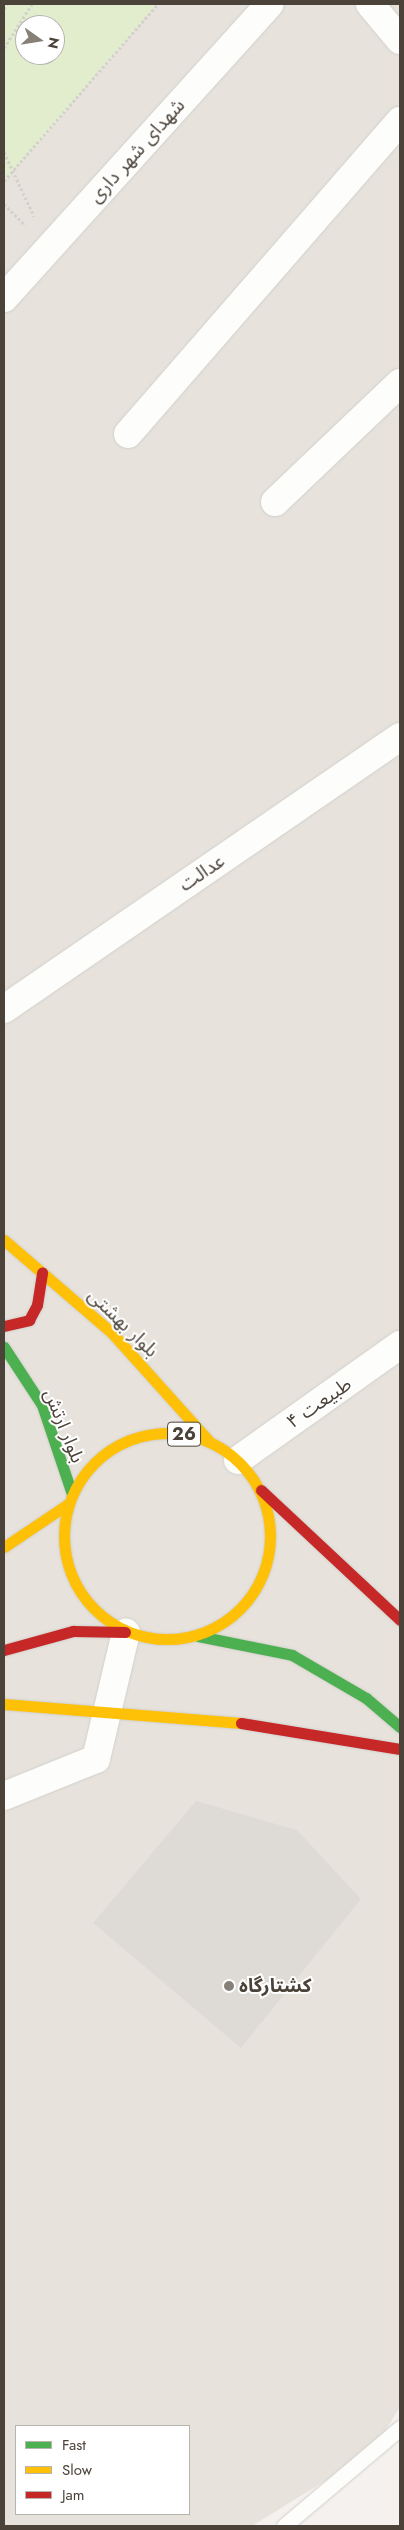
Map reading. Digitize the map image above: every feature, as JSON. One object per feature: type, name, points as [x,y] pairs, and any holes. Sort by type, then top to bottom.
[{"type":"main road","name":"بلوار بهشتی","points":[[4,1240],[112,1333],[208,1440]]},
{"type":"main road","points":[[4,1326],[29,1320],[37,1305],[42,1272]]},
{"type":"main road","name":"بلوار ارتش","points":[[4,1347],[42,1405],[70,1499]]},
{"type":"main road","name":"26","points":[[259,1489],[270,1524],[268,1560],[254,1593],[229,1620],[198,1636],[174,1640],[126,1632],[100,1616],[80,1593],[68,1565],[64,1542],[70,1499],[90,1467],[114,1446],[144,1434],[177,1432],[208,1440],[238,1460],[259,1489],[400,1620]]},
{"type":"main road","points":[[4,1547],[70,1499]]},
{"type":"main road","points":[[4,1650],[73,1632],[126,1632]]},
{"type":"main road","name":"26","points":[[198,1636],[292,1655],[366,1698],[400,1727]]},
{"type":"main road","points":[[4,1704],[106,1713],[224,1720],[400,1749]]},
{"type":"street","name":"شهدای شهر داری","points":[[4,298],[270,4]]},
{"type":"street","points":[[370,4],[400,40]]},
{"type":"street","points":[[128,434],[400,121]]},
{"type":"street","points":[[275,502],[400,383]]},
{"type":"street","name":"عدالت","points":[[4,1009],[400,737]]},
{"type":"street","name":"طبیعت ۴","points":[[238,1460],[400,1345]]},
{"type":"street","points":[[4,1796],[96,1759],[126,1632]]},
{"type":"lane","points":[[284,2526],[400,2428]]},
{"type":"path","points":[[4,9],[7,4]]},
{"type":"path","points":[[4,48],[32,4]]},
{"type":"path","points":[[4,181],[14,172],[158,4]]},
{"type":"path","points":[[4,152],[48,249]]},
{"type":"shaded area","points":[[4,4],[400,4],[400,2407],[372,2452],[252,2526],[4,2526]]},
{"type":"green space","points":[[4,4],[157,4],[4,183]]},
{"type":"building","name":"کشتارگاه","points":[[196,1801],[297,1830],[361,1899],[241,2048],[93,1923]]},
{"type":"traffic: fast","points":[[4,1347],[42,1405],[72,1494]]},
{"type":"traffic: fast","points":[[198,1636],[292,1655],[366,1698],[400,1727]]},
{"type":"traffic: slow","points":[[4,1240],[112,1333],[208,1440]]},
{"type":"traffic: slow","points":[[157,1433],[177,1433],[197,1437],[216,1445],[240,1463],[258,1487],[266,1506],[270,1536],[266,1566],[258,1585],[240,1609],[216,1627],[197,1635],[177,1639],[157,1639],[137,1635],[118,1627],[102,1616],[87,1601],[76,1585],[68,1566],[64,1546],[64,1526],[68,1506],[76,1487],[87,1471],[102,1456],[118,1445],[137,1437],[157,1433]]},
{"type":"traffic: slow","points":[[4,1547],[68,1504]]},
{"type":"traffic: slow","points":[[4,1704],[241,1723]]},
{"type":"traffic: jam","points":[[4,1326],[29,1320],[37,1305],[42,1272]]},
{"type":"traffic: jam","points":[[261,1490],[400,1620]]},
{"type":"traffic: jam","points":[[4,1650],[73,1631],[125,1632]]},
{"type":"traffic: jam","points":[[241,1723],[400,1749]]},
{"type":"place","name":"کشتارگاه","points":[[229,1986]]}]
